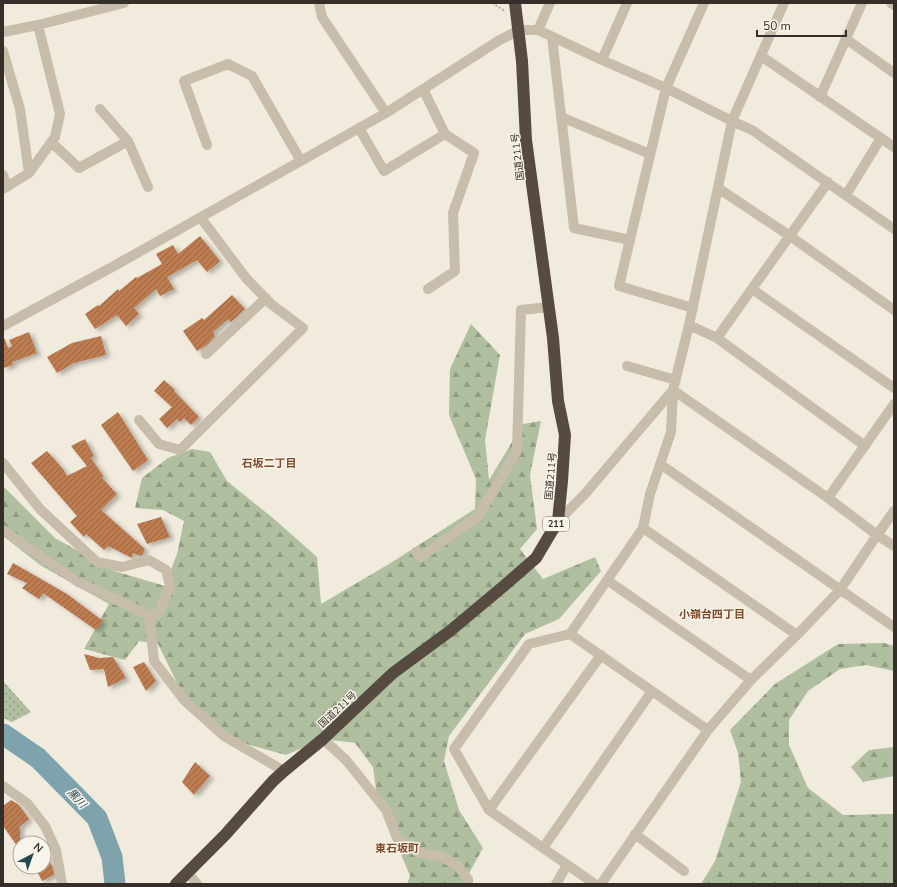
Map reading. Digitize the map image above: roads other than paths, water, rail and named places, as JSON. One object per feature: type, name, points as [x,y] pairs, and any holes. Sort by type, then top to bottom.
[{"type":"highway","name":"国道211号","points":[[176,884],[225,835],[273,781],[284,771],[323,739],[393,673],[450,631],[536,558],[558,521],[565,435],[558,400],[553,338],[526,140],[522,61],[515,3]]},
{"type":"street","points":[[3,32],[38,25],[93,7],[124,3]]},
{"type":"street","points":[[319,3],[322,17],[386,113]]},
{"type":"street","points":[[538,30],[550,3]]},
{"type":"street","points":[[602,60],[627,3]]},
{"type":"street","points":[[693,308],[619,286],[666,88],[704,3]]},
{"type":"street","points":[[595,884],[489,810],[454,749],[529,644],[570,634],[643,528],[650,494],[671,432],[674,385],[693,308],[732,121],[784,3]]},
{"type":"street","points":[[820,97],[862,3]]},
{"type":"street","points":[[890,3],[894,5]]},
{"type":"street","points":[[3,174],[5,188],[29,173],[55,137],[60,114],[38,25]]},
{"type":"street","points":[[3,326],[114,266],[386,113],[498,41],[519,30],[538,30],[666,88],[752,130],[846,194],[894,229]]},
{"type":"street","points":[[552,37],[574,228],[630,240]]},
{"type":"street","points":[[846,39],[894,73]]},
{"type":"street","points":[[3,51],[20,109],[29,173]]},
{"type":"street","points":[[761,56],[894,147]]},
{"type":"street","points":[[207,145],[184,81],[228,64],[252,76],[301,161]]},
{"type":"street","points":[[423,89],[445,134],[474,153],[453,213],[455,271],[428,289]]},
{"type":"street","points":[[100,109],[128,141],[148,187]]},
{"type":"street","points":[[561,116],[650,154]]},
{"type":"street","points":[[359,128],[384,171],[445,134]]},
{"type":"street","points":[[846,194],[881,138]]},
{"type":"street","points":[[52,142],[79,168],[128,141]]},
{"type":"street","points":[[717,338],[828,182]]},
{"type":"street","points":[[718,188],[790,236],[894,310]]},
{"type":"street","points":[[139,420],[159,444],[180,450],[303,328],[271,304],[246,278],[200,218]]},
{"type":"street","points":[[752,289],[894,388]]},
{"type":"street","points":[[206,354],[266,298]]},
{"type":"street","points":[[416,552],[421,557],[478,516],[518,451],[521,310],[549,307]]},
{"type":"street","points":[[689,325],[717,338],[865,446]]},
{"type":"street","points":[[627,366],[674,385],[894,546]]},
{"type":"street","points":[[558,521],[585,494],[674,385]]},
{"type":"street","points":[[828,498],[894,404]]},
{"type":"street","points":[[3,462],[40,509],[97,562],[122,567],[148,560],[166,570],[170,586],[158,614],[149,615],[78,582],[3,531]]},
{"type":"street","points":[[660,464],[894,627]]},
{"type":"street","points":[[601,884],[708,730],[751,680],[840,590],[894,511]]},
{"type":"street","points":[[643,528],[797,635]]},
{"type":"street","points":[[607,580],[751,680]]},
{"type":"street","points":[[149,615],[154,661],[184,700],[224,736],[284,771]]},
{"type":"street","points":[[570,634],[708,730]]},
{"type":"street","points":[[489,810],[601,655]]},
{"type":"street","points":[[542,848],[652,692]]},
{"type":"street","points":[[323,739],[346,760],[386,810],[397,838],[417,852],[442,857],[458,865],[468,879],[468,884]]},
{"type":"street","points":[[3,786],[27,803],[45,826],[56,850],[62,884]]},
{"type":"street","points":[[635,834],[684,871]]},
{"type":"street","points":[[556,884],[567,865]]},
{"type":"street","points":[[188,873],[197,884]]},
{"type":"waterway","name":"黒川","points":[[3,734],[38,758],[97,818],[112,857],[115,884]]},
{"type":"district","name":"石坂二丁目","points":[[269,463]]},
{"type":"district","name":"小嶺台四丁目","points":[[712,614]]},
{"type":"district","name":"東石坂町","points":[[397,848]]}]
